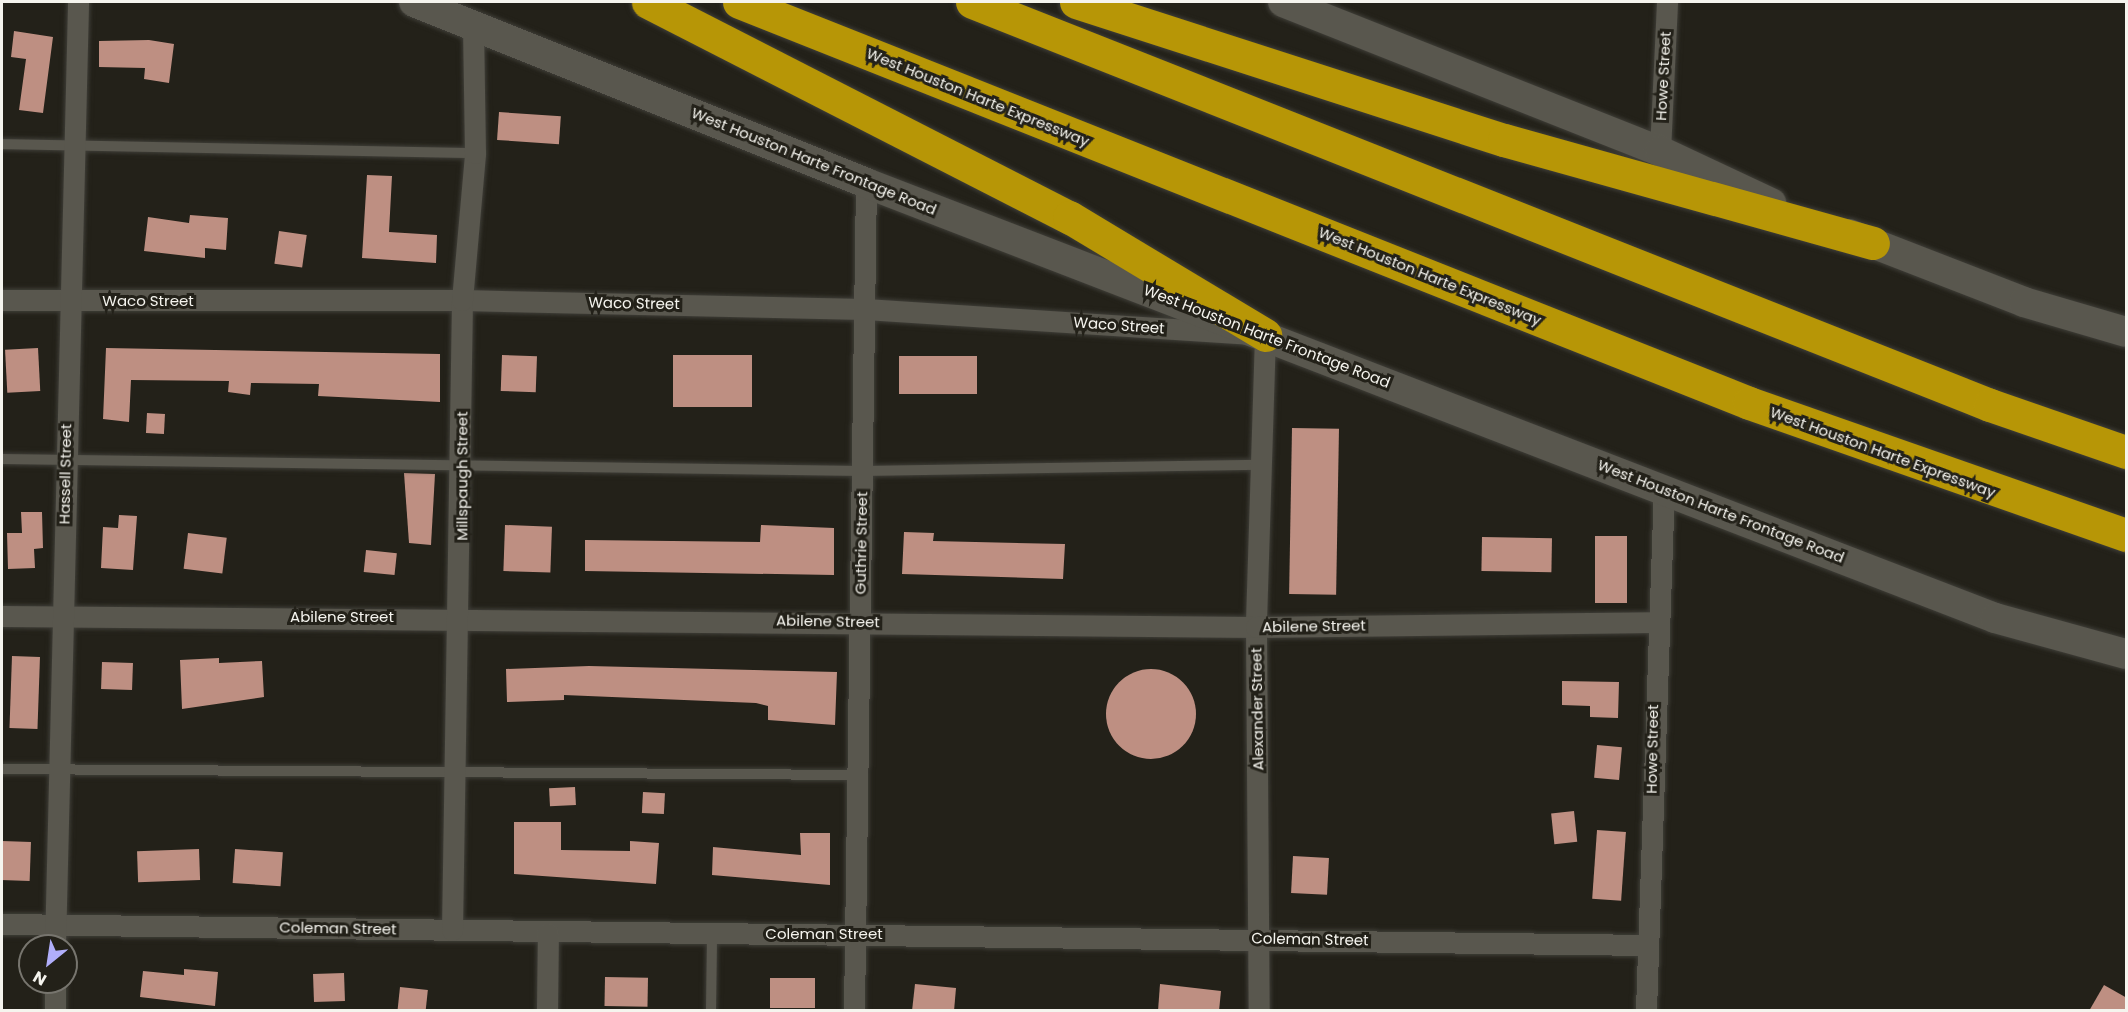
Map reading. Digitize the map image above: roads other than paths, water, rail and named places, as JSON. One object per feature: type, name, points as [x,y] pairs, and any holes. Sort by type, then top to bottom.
[{"type":"highway","points":[[648,2],[1069,217],[1265,335]]},
{"type":"highway","name":"West Houston Harte Expressway","points":[[739,2],[1749,403],[2127,535]]},
{"type":"highway","points":[[972,2],[1990,405],[2127,452]]},
{"type":"highway","points":[[1076,2],[1504,140],[1873,243]]},
{"type":"main road","name":"West Houston Harte Frontage Road","points":[[414,2],[473,22],[866,183],[1664,488],[1995,618],[2127,654]]},
{"type":"main road","points":[[1283,2],[1660,151],[1748,194],[1873,243],[2024,302],[2127,332]]},
{"type":"street","name":"Hassell Street","points":[[55,934],[61,617],[78,2]]},
{"type":"street","name":"Howe Street","points":[[1660,151],[1667,2]]},
{"type":"street","name":"Millspaugh Street","points":[[452,930],[461,617],[462,300],[475,153],[473,22]]},
{"type":"street","name":"Guthrie Street","points":[[854,1011],[866,183]]},
{"type":"street","name":"Waco Street","points":[[2,300],[69,302],[462,300],[864,309],[1265,335]]},
{"type":"street","name":"Alexander Street","points":[[1259,1011],[1256,627],[1265,335]]},
{"type":"street","name":"Howe Street","points":[[1646,1011],[1655,622],[1664,488]]},
{"type":"street","name":"Abilene Street","points":[[2,616],[461,617],[1256,627],[1655,622]]},
{"type":"street","name":"Coleman Street","points":[[2,924],[549,933],[1260,938],[1647,945]]},
{"type":"street","points":[[547,1011],[549,933]]},
{"type":"street","points":[[55,994],[55,1011]]},
{"type":"lane","points":[[2,144],[475,153]]},
{"type":"lane","points":[[2,459],[862,471],[1261,465]]},
{"type":"lane","points":[[2,770],[457,775],[858,776]]},
{"type":"lane","points":[[711,1011],[712,934]]}]
